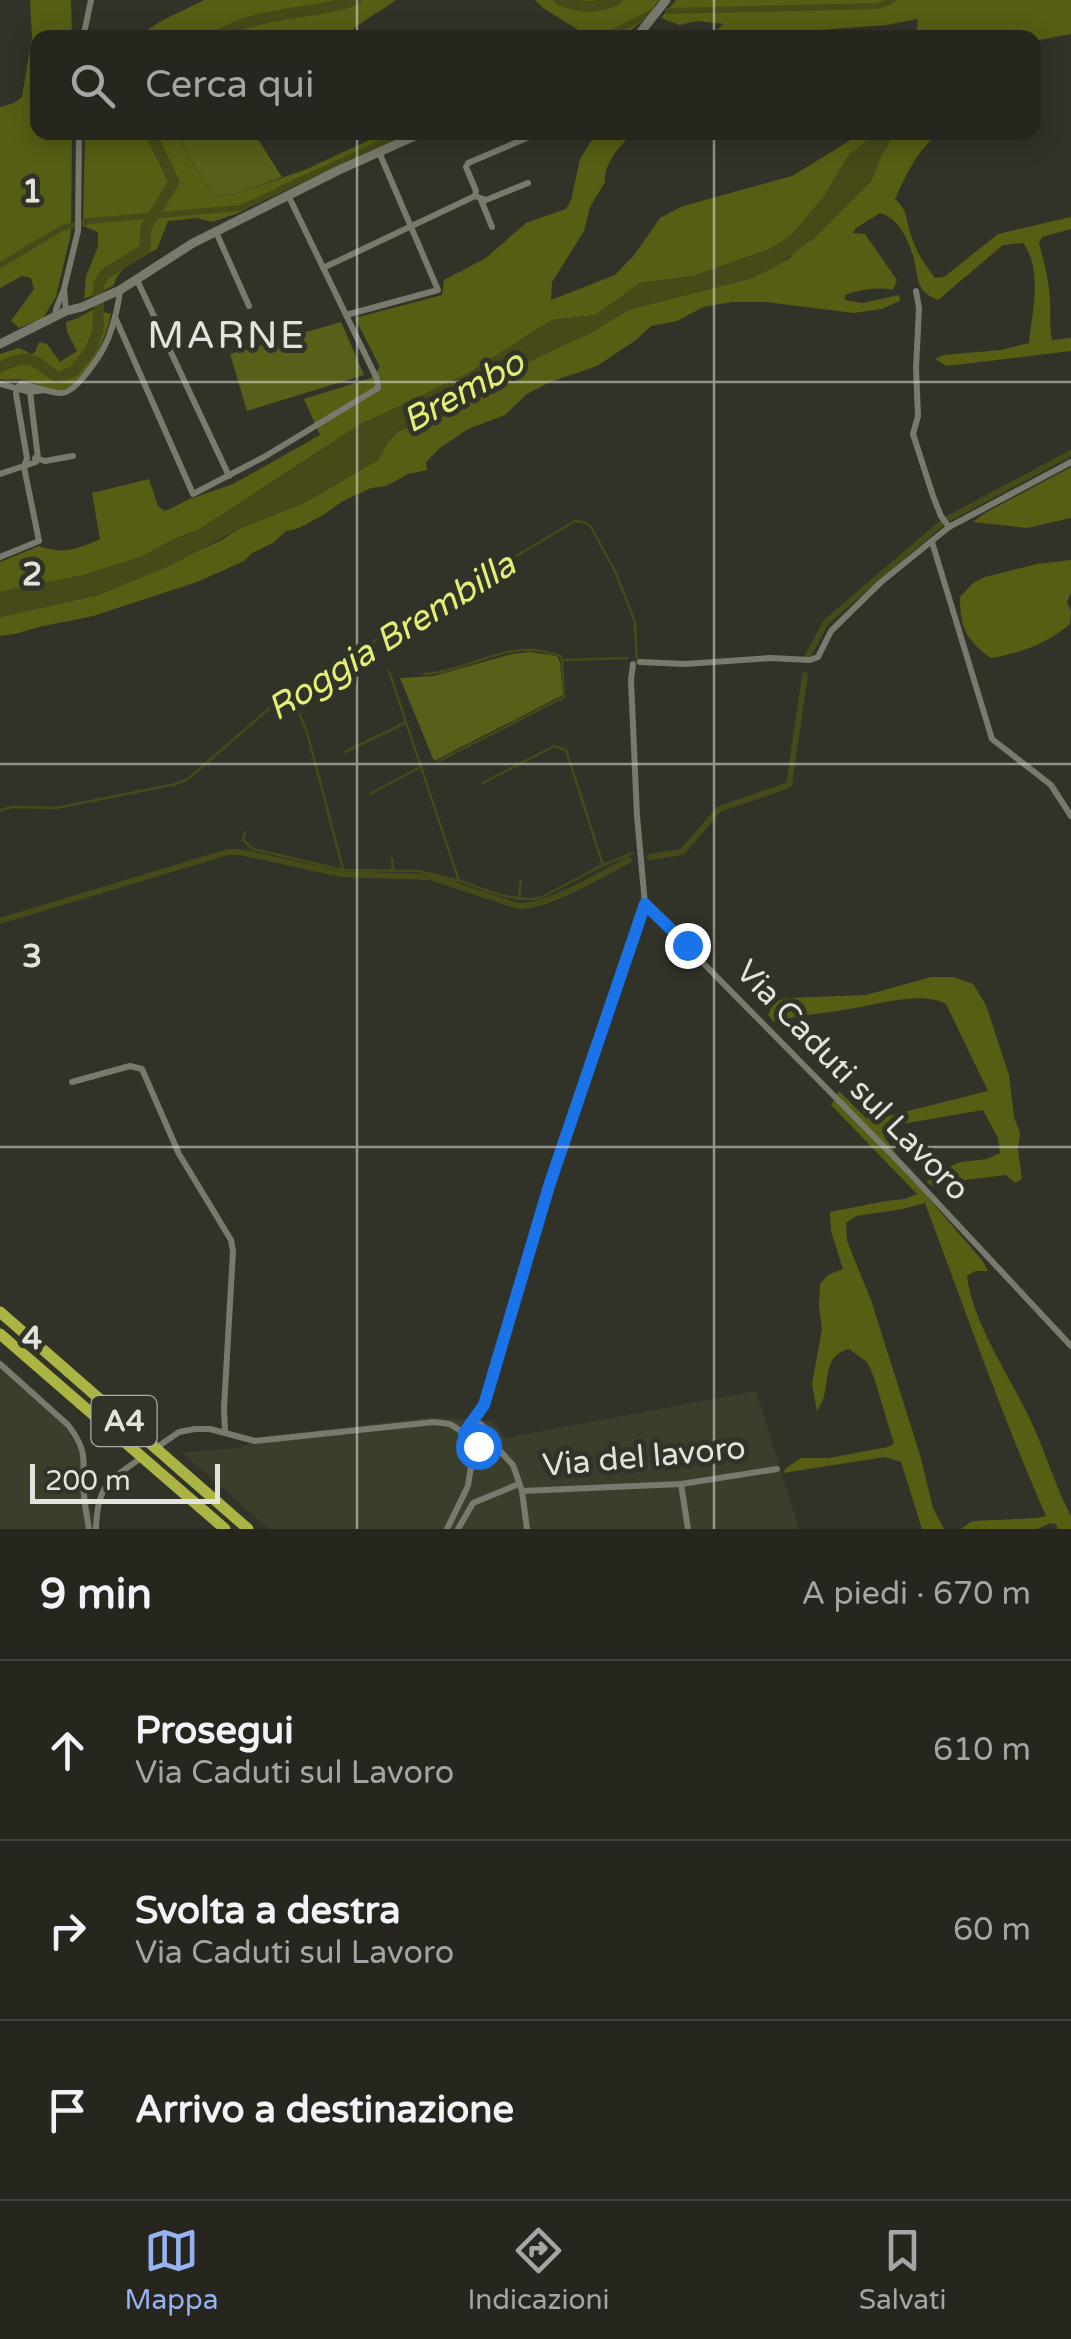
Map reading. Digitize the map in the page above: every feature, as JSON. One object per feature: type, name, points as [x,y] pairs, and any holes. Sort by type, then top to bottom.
[{"type":"highway","name":"A4","points":[[0,1312],[248,1529]]},
{"type":"highway","name":"A4","points":[[0,1334],[225,1529]]},
{"type":"street","points":[[83,30],[88,0]]},
{"type":"street","points":[[642,30],[666,0]]},
{"type":"street","points":[[55,318],[78,231],[80,140]]},
{"type":"street","points":[[0,344],[66,311],[120,290],[194,243],[406,140]]},
{"type":"street","points":[[492,227],[466,166],[521,140]]},
{"type":"street","points":[[346,315],[438,290],[379,152]]},
{"type":"street","points":[[324,268],[410,226],[478,198],[486,200],[528,183]]},
{"type":"street","points":[[115,317],[193,494],[378,388],[378,379],[288,195]]},
{"type":"street","points":[[216,232],[249,306]]},
{"type":"street","points":[[138,280],[230,476]]},
{"type":"street","points":[[64,289],[66,311]]},
{"type":"street","points":[[0,557],[39,541],[24,467],[28,458],[17,388],[22,384],[64,393],[73,389],[106,345],[120,290]]},
{"type":"street","points":[[916,291],[918,416],[913,434],[941,516],[949,526]]},
{"type":"street","points":[[0,384],[30,392],[45,390]]},
{"type":"street","points":[[0,474],[32,465],[38,458],[30,392]]},
{"type":"street","points":[[28,458],[45,461],[73,456]]},
{"type":"street","points":[[464,1433],[484,1405],[549,1186],[645,904],[630,680],[636,663],[818,657],[831,631],[880,583],[949,526],[1071,462]]},
{"type":"street","points":[[932,542],[992,739],[1051,786],[1071,816]]},
{"type":"street","name":"Via Caduti sul Lavoro","points":[[645,904],[903,1166],[1071,1346]]},
{"type":"street","points":[[72,1082],[130,1066],[142,1070],[179,1154],[231,1240],[226,1432]]},
{"type":"street","points":[[0,1364],[76,1436],[85,1458],[83,1485],[93,1529]]},
{"type":"street","points":[[210,1429],[224,1408]]},
{"type":"street","points":[[93,1529],[100,1494],[111,1480],[180,1432],[210,1429],[256,1442],[444,1422],[464,1433],[467,1444],[474,1447],[484,1443],[486,1430],[481,1424],[470,1424]]},
{"type":"street","name":"Via del lavoro","points":[[487,1437],[514,1465],[521,1488],[681,1484],[777,1469]]},
{"type":"street","points":[[447,1529],[468,1486],[474,1447]]},
{"type":"street","points":[[681,1484],[688,1529]]},
{"type":"street","points":[[458,1529],[473,1503],[521,1488],[527,1529]]},
{"type":"shaded area","points":[[30,0],[71,0],[72,30],[32,30]]},
{"type":"shaded area","points":[[204,0],[396,0],[353,30],[147,30]]},
{"type":"shaded area","points":[[535,0],[659,0],[631,30],[578,30]]},
{"type":"shaded area","points":[[676,0],[1071,0],[1071,34],[1041,40],[1041,30],[916,30],[918,19],[822,30],[717,30],[723,24],[697,21],[679,25],[661,18]]},
{"type":"shaded area","points":[[30,49],[30,140],[72,140],[71,233],[56,297],[43,318],[19,328],[11,321],[34,289],[31,278],[22,276],[0,288],[0,107],[22,97]]},
{"type":"shaded area","points":[[85,140],[181,140],[214,197],[242,192],[307,169],[369,140],[385,140],[281,186],[241,212],[212,222],[197,218],[168,221],[157,249],[127,264],[113,286],[84,299],[86,276],[98,247],[98,232],[83,226]]},
{"type":"shaded area","points":[[182,140],[258,140],[282,177],[242,192],[214,197]]},
{"type":"shaded area","points":[[592,140],[626,140],[610,161],[584,231],[552,282],[551,300],[615,275],[660,218],[683,206],[792,176],[850,140],[868,140],[848,156],[825,195],[792,235],[770,249],[693,276],[640,283],[596,315],[552,320],[469,373],[359,425],[200,529],[141,557],[84,575],[0,592],[0,562],[39,546],[70,550],[100,539],[92,493],[149,479],[158,506],[165,511],[233,484],[320,435],[304,399],[371,378],[380,367],[355,318],[442,295],[444,280],[486,258],[526,223],[566,209],[580,159]]},
{"type":"shaded area","points":[[891,140],[931,140],[908,172],[895,199],[905,212],[918,252],[935,278],[944,277],[998,234],[1071,217],[1071,229],[1042,237],[1039,243],[1049,285],[1052,340],[1071,338],[1071,351],[947,366],[935,359],[1029,343],[1035,292],[1029,254],[1023,243],[1003,245],[938,300],[922,288],[902,231],[880,213],[853,233],[865,234],[897,280],[893,290],[863,290],[845,295],[845,300],[863,303],[899,295],[900,301],[854,313],[766,302],[732,302],[703,307],[677,321],[651,326],[597,366],[550,382],[527,394],[505,415],[468,429],[426,462],[427,470],[343,501],[299,528],[286,531],[244,561],[197,582],[93,616],[0,636],[0,617],[98,595],[220,541],[238,529],[304,503],[378,460],[398,431],[434,422],[528,362],[628,310],[752,278],[790,258],[871,181]]},
{"type":"shaded area","points":[[94,309],[111,314],[109,324],[94,358],[70,386],[56,390],[23,380],[0,379],[0,354],[19,348],[32,354],[39,342],[47,344],[60,362],[77,351],[66,322]]},
{"type":"shaded area","points":[[341,322],[364,375],[247,411],[230,354]]},
{"type":"shaded area","points":[[1071,467],[1071,518],[1027,528],[973,522],[985,513]]},
{"type":"shaded area","points":[[1071,560],[1071,592],[1067,602],[1070,624],[1062,631],[1034,646],[991,658],[970,639],[961,617],[960,597],[973,583],[1037,564]]},
{"type":"shaded area","points":[[530,652],[557,656],[563,695],[434,761],[400,678],[434,676]]},
{"type":"shaded area","points":[[931,977],[954,977],[973,984],[986,1005],[1009,1075],[1020,1133],[1022,1179],[1015,1183],[1006,1175],[956,1181],[935,1188],[927,1182],[933,1172],[1000,1153],[998,1138],[983,1110],[896,1125],[883,1131],[924,1193],[988,1271],[975,1271],[967,1276],[977,1314],[1039,1439],[1071,1516],[1071,1529],[1058,1529],[1050,1523],[1037,1529],[961,1529],[972,1521],[1046,1516],[925,1203],[856,1216],[846,1223],[847,1241],[871,1300],[933,1508],[944,1529],[922,1529],[901,1462],[885,1457],[783,1473],[801,1458],[829,1458],[894,1444],[867,1362],[849,1349],[832,1361],[817,1411],[812,1384],[822,1329],[820,1284],[828,1275],[843,1269],[831,1231],[830,1212],[917,1194],[831,1105],[839,1091],[866,1118],[876,1119],[988,1091],[946,1004],[935,1000],[896,1000],[774,1022],[768,1015],[774,1002],[787,998],[866,995]]},
{"type":"shaded area","points":[[0,1359],[55,1409],[81,1455],[95,1529],[0,1529]]},
{"type":"shaded area","points":[[756,1391],[799,1529],[269,1529],[181,1452],[241,1448],[260,1437],[433,1417],[492,1421],[505,1438]]},
{"type":"water","name":"Brembo","points":[[868,140],[891,140],[871,181],[813,239],[774,268],[752,278],[628,310],[528,362],[434,422],[398,431],[378,460],[304,503],[238,529],[170,566],[98,595],[0,617],[0,592],[84,575],[141,557],[200,529],[359,425],[469,373],[552,320],[596,315],[640,283],[693,276],[770,249],[792,235],[825,195],[848,156]]},
{"type":"waterway","points":[[229,30],[248,22],[356,0]]},
{"type":"waterway","points":[[560,0],[588,6],[616,0]]},
{"type":"waterway","points":[[668,11],[879,6],[893,0]]},
{"type":"waterway","points":[[618,30],[651,13]]},
{"type":"waterway","points":[[0,367],[31,360],[58,378],[74,371],[90,351],[98,331],[99,284],[105,274],[145,249],[146,227],[174,182],[154,140]]},
{"type":"waterway","points":[[0,265],[62,228],[89,221],[241,208],[388,140]]},
{"type":"waterway","name":"Roggia Brembilla","points":[[808,656],[826,622],[944,521],[1071,453]]},
{"type":"waterway","name":"Roggia Brembilla","points":[[0,810],[56,808],[188,779],[296,688],[575,521],[591,527],[616,573],[635,622],[637,662]]},
{"type":"waterway","points":[[424,674],[521,650],[541,651],[562,659]]},
{"type":"waterway","points":[[439,761],[564,697],[562,660],[627,658]]},
{"type":"waterway","points":[[245,832],[243,840],[253,849],[343,870],[419,871],[459,881],[389,671]]},
{"type":"waterway","name":"Roggia Brembilla","points":[[650,857],[682,852],[719,809],[789,785],[805,675]]},
{"type":"waterway","points":[[295,703],[307,732],[343,869]]},
{"type":"waterway","points":[[345,752],[405,723]]},
{"type":"waterway","points":[[483,783],[554,746],[566,750],[603,865]]},
{"type":"waterway","points":[[370,794],[420,767]]},
{"type":"waterway","name":"Roggia Brembilla","points":[[0,921],[228,852],[341,874],[430,877],[518,906],[558,896],[629,860]]},
{"type":"waterway","points":[[460,881],[509,897],[540,898],[633,853]]},
{"type":"waterway","points":[[392,859],[393,870]]},
{"type":"waterway","points":[[519,898],[521,880]]},
{"type":"district","name":"MARNE","points":[[227,335]]},
{"type":"route","points":[[478,1446],[467,1444],[464,1433],[484,1405],[549,1186],[645,904],[687,945]]}]
